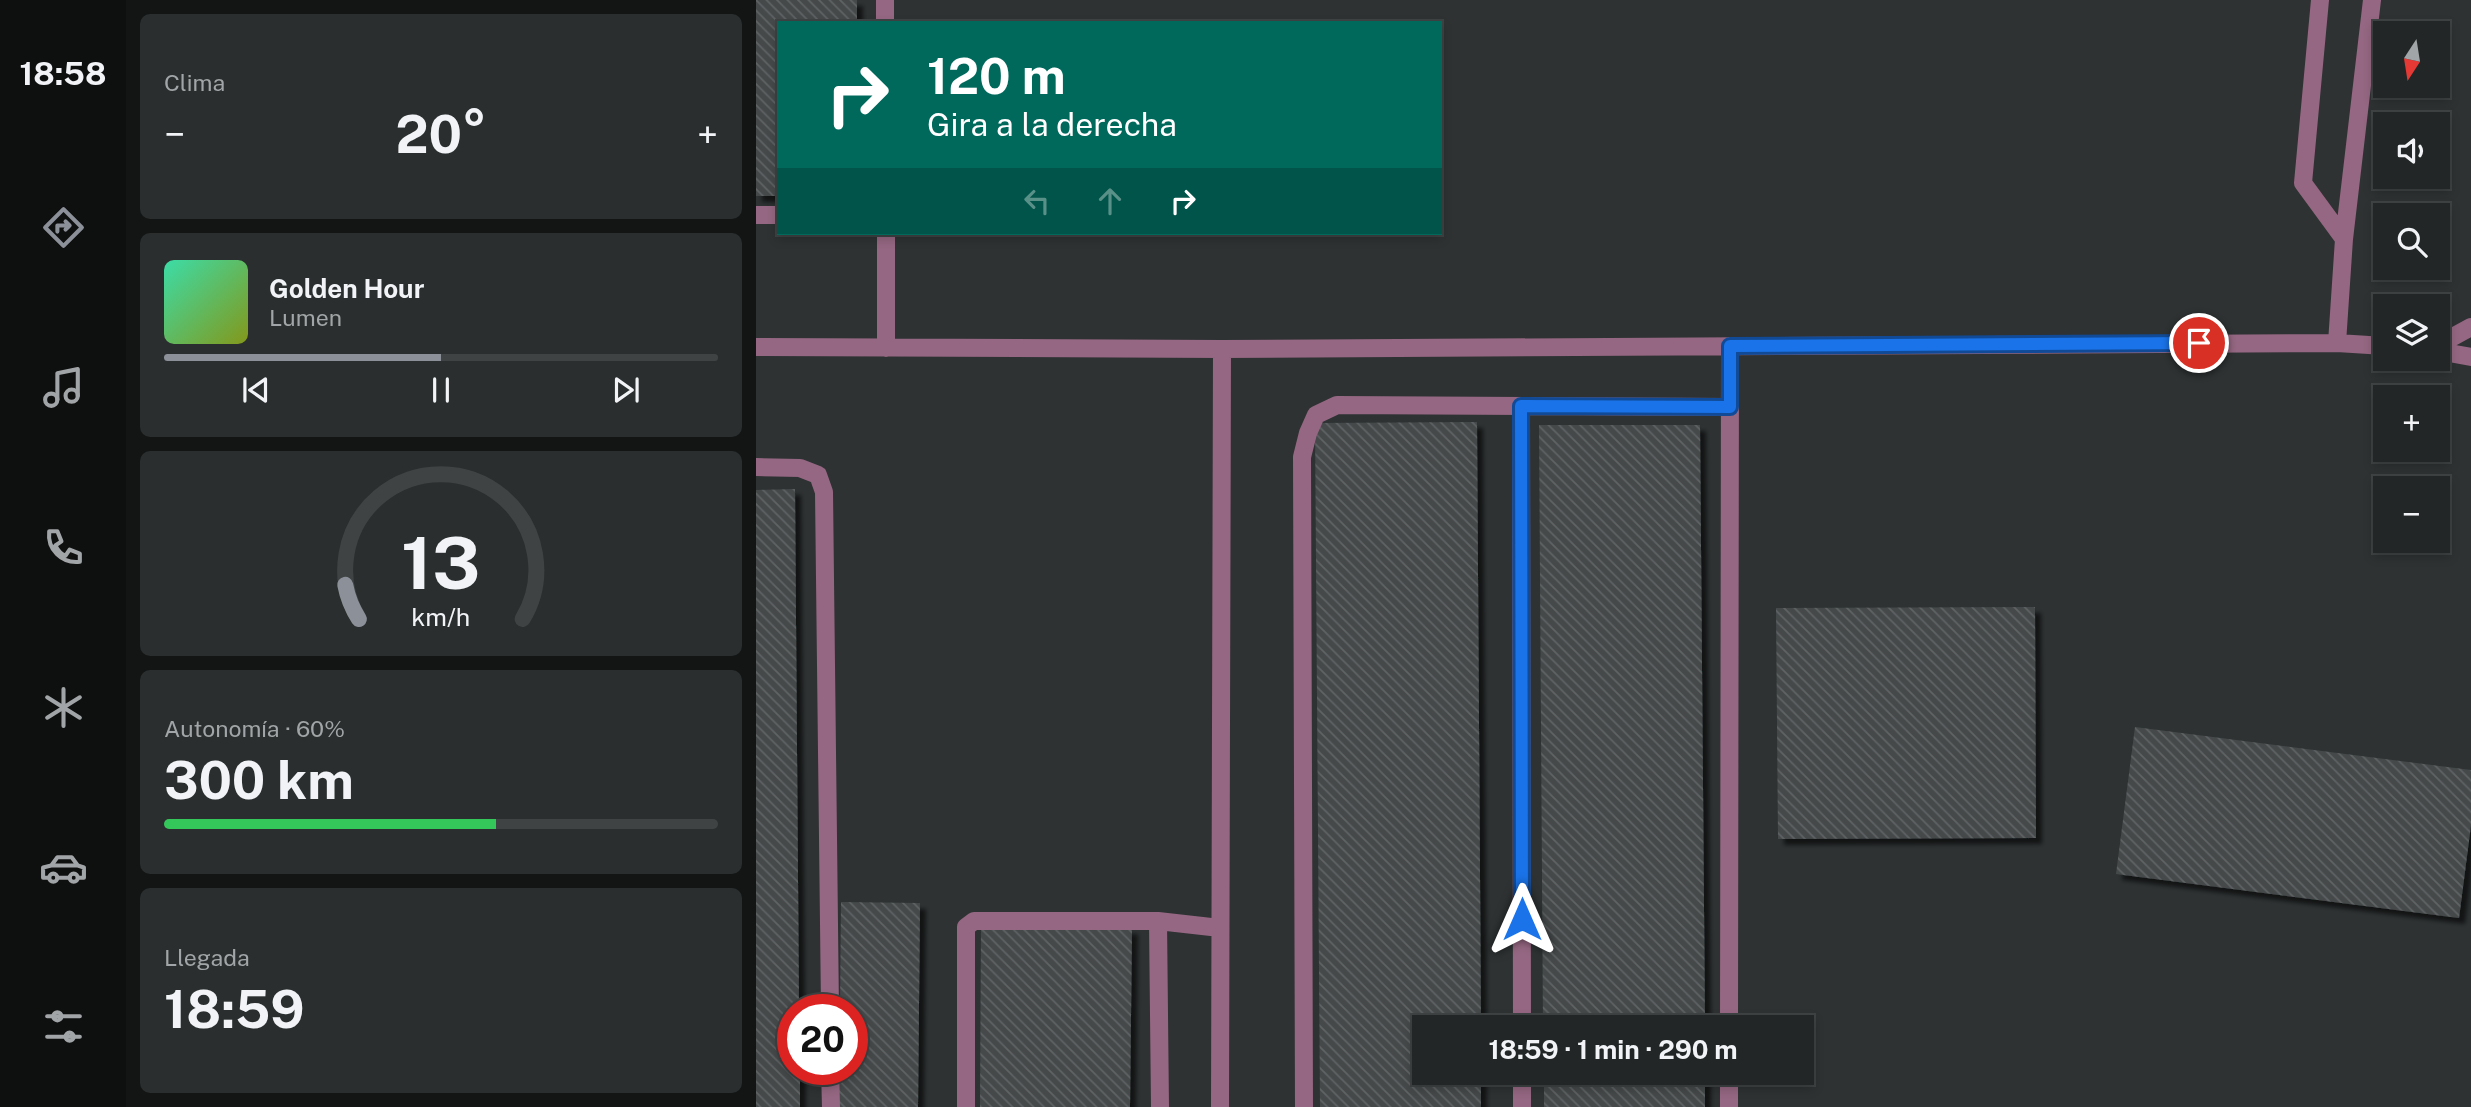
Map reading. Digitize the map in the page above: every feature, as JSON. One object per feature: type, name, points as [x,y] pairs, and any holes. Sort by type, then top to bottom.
[{"type":"street","points":[[885,0],[885,21]]},
{"type":"street","points":[[2320,0],[2304,183],[2344,239]]},
{"type":"street","points":[[2337,343],[2344,239],[2372,0]]},
{"type":"street","points":[[756,215],[777,215]]},
{"type":"street","points":[[886,235],[886,348]]},
{"type":"street","points":[[2450,338],[2471,327]]},
{"type":"street","points":[[756,347],[1222,349],[2337,343],[2373,345]]},
{"type":"street","points":[[1729,1015],[1730,346]]},
{"type":"street","points":[[1220,1107],[1222,349]]},
{"type":"street","points":[[2450,353],[2471,357]]},
{"type":"street","points":[[1304,1107],[1303,457],[1308,433],[1316,415],[1337,405],[1730,407]]},
{"type":"street","points":[[1521,406],[1522,1015]]},
{"type":"street","points":[[756,467],[800,468],[818,475],[824,492],[830,994]]},
{"type":"street","points":[[966,1107],[967,927],[974,921],[1158,921],[1220,928]]},
{"type":"street","points":[[1158,921],[1160,1107]]},
{"type":"street","points":[[830,1085],[831,1107]]},
{"type":"street","points":[[1522,1085],[1522,1107]]},
{"type":"street","points":[[1729,1085],[1729,1107]]},
{"type":"building","points":[[756,0],[857,0],[857,21],[777,21],[777,196],[756,196]]},
{"type":"building","points":[[1477,422],[1481,1015],[1412,1015],[1412,1085],[1481,1085],[1481,1107],[1320,1107],[1315,423]]},
{"type":"building","points":[[1539,425],[1700,425],[1705,1015],[1543,1015]]},
{"type":"building","points":[[795,489],[799,994],[777,994],[777,1085],[800,1085],[800,1107],[756,1107],[756,490]]},
{"type":"building","points":[[2035,607],[2036,838],[1778,839],[1776,608]]},
{"type":"building","points":[[2135,727],[2471,770],[2471,825],[2459,918],[2116,874]]},
{"type":"building","points":[[841,902],[920,903],[918,1107],[839,1107],[839,1085],[868,1085],[868,994],[840,994]]},
{"type":"building","points":[[981,927],[1132,928],[1130,1107],[980,1107]]},
{"type":"building","points":[[1544,1085],[1705,1085],[1705,1107],[1544,1107]]},
{"type":"route","points":[[1522,919],[1521,406],[1730,407],[1730,346],[2199,343]]}]
